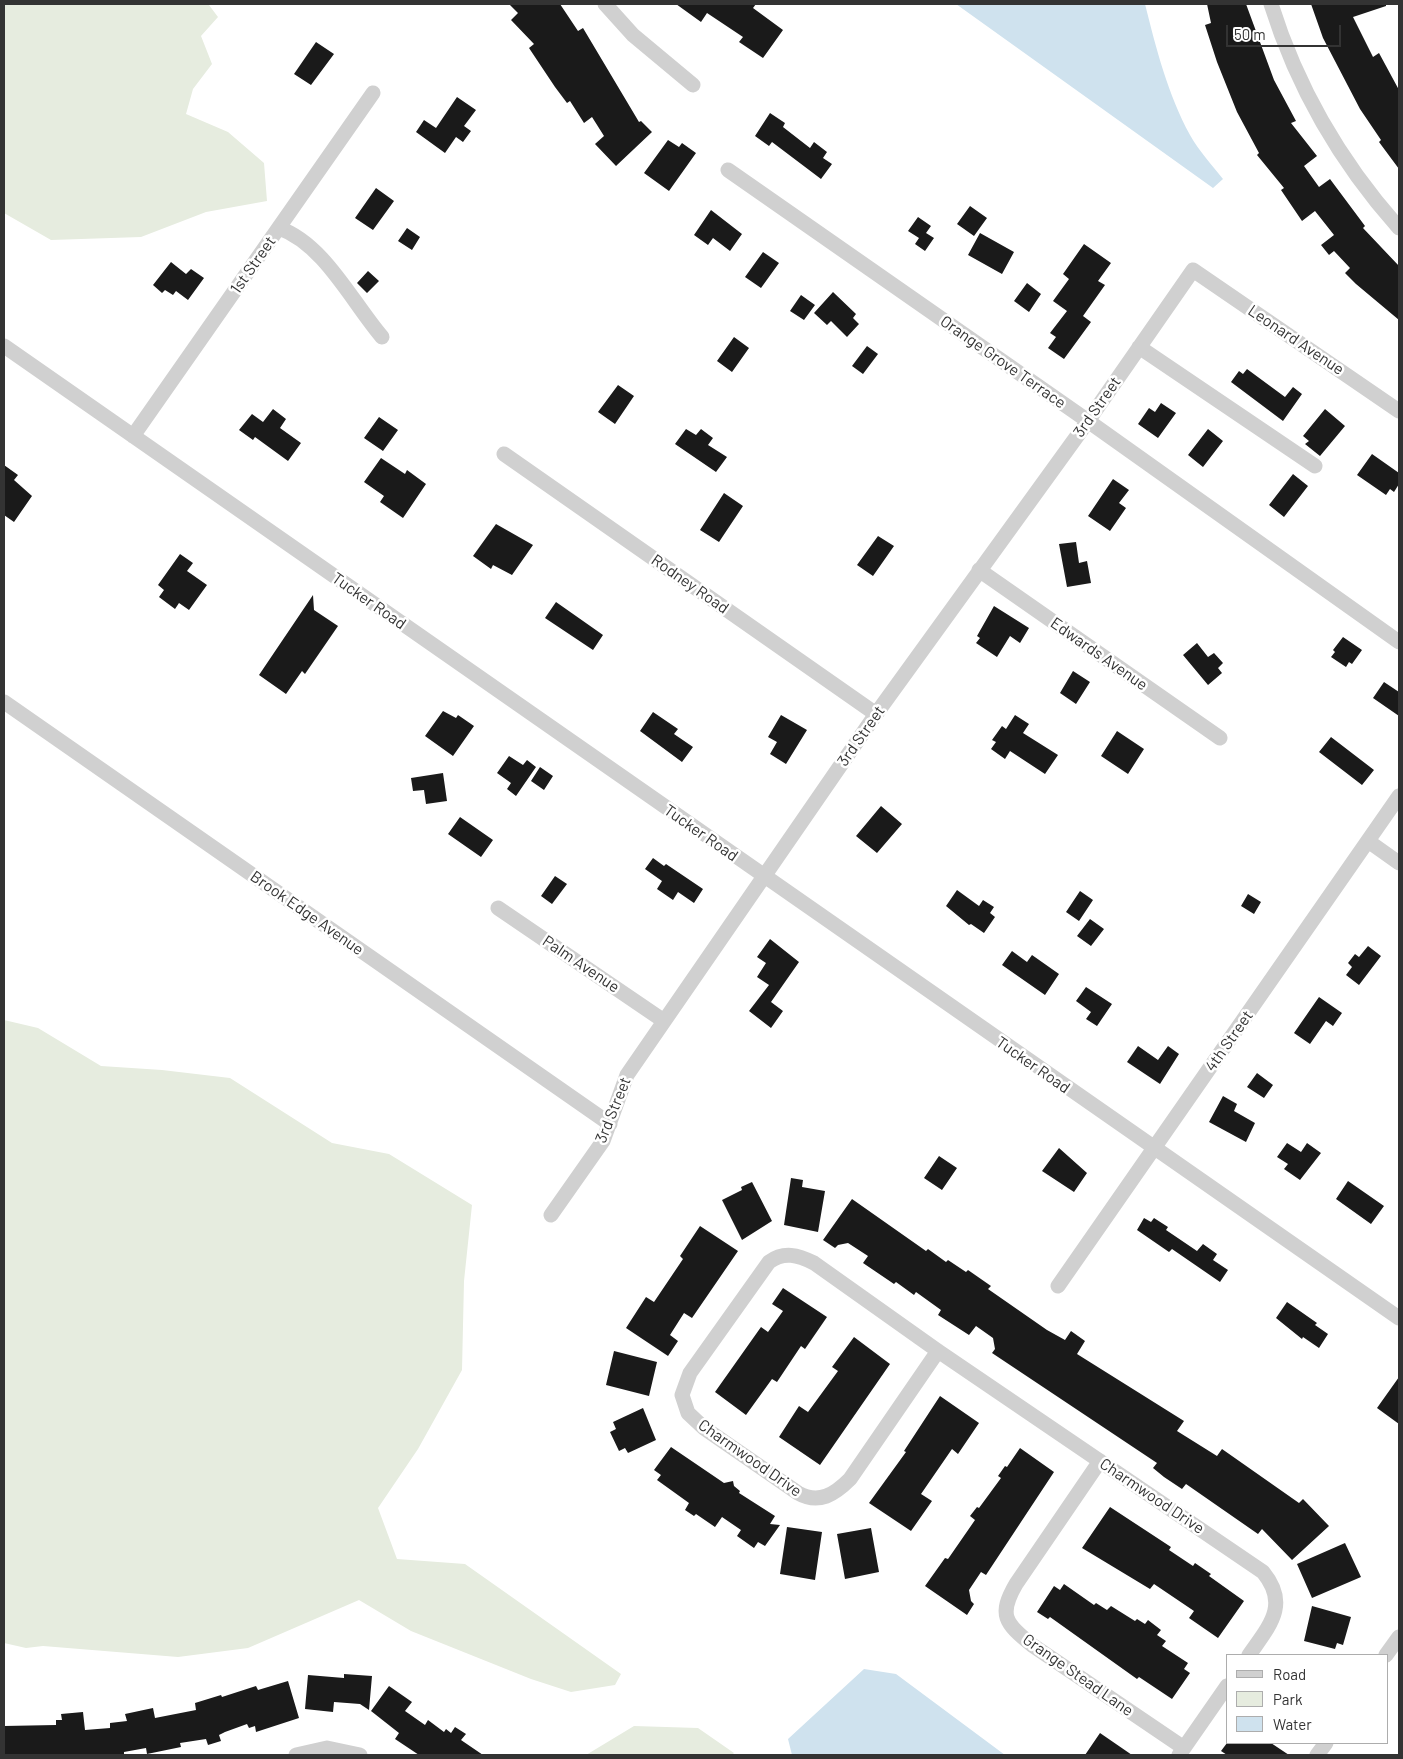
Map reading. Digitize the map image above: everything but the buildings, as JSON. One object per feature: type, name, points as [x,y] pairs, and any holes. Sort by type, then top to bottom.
[{"type":"street","points":[[605,4],[633,35],[693,85]]},
{"type":"street","points":[[1271,4],[1284,47],[1323,125],[1368,193],[1399,228]]},
{"type":"street","name":"1st Street","points":[[133,436],[373,94]]},
{"type":"street","name":"Orange Grove Terrace","points":[[728,170],[1088,421],[1399,642]]},
{"type":"street","points":[[279,228],[296,235],[307,245],[341,282],[382,337]]},
{"type":"street","name":"3rd Street","points":[[552,1215],[603,1141],[626,1075],[876,714],[1088,421],[1193,270]]},
{"type":"street","name":"Leonard Avenue","points":[[1193,270],[1399,410]]},
{"type":"street","name":"Tucker Road","points":[[4,346],[763,877],[1399,1318]]},
{"type":"street","points":[[1139,347],[1315,466]]},
{"type":"street","name":"Rodney Road","points":[[504,454],[876,714]]},
{"type":"street","name":"Edwards Avenue","points":[[979,570],[1220,738]]},
{"type":"street","name":"Brook Edge Avenue","points":[[4,702],[610,1124]]},
{"type":"street","name":"4th Street","points":[[1058,1286],[1399,796]]},
{"type":"street","points":[[1368,841],[1399,862]]},
{"type":"street","name":"Palm Avenue","points":[[498,908],[664,1021]]},
{"type":"street","name":"Charmwood Drive","points":[[938,1351],[850,1479],[837,1492],[812,1500],[798,1493],[704,1428],[688,1413],[682,1395],[690,1373],[762,1272],[777,1256],[790,1254],[814,1263],[938,1351],[1263,1572],[1272,1584],[1276,1598],[1273,1618],[1249,1654]]},
{"type":"street","name":"Grange Stead Lane","points":[[1100,1461],[1016,1584],[1008,1598],[1005,1610],[1010,1624],[1032,1644],[1181,1752]]},
{"type":"street","points":[[1387,1654],[1399,1636]]},
{"type":"street","points":[[1181,1752],[1226,1687]]},
{"type":"street","points":[[1317,1755],[1325,1744]]},
{"type":"street","points":[[296,1755],[327,1748],[360,1755]]},
{"type":"green space","points":[[4,4],[209,5],[218,17],[201,36],[212,64],[193,89],[186,114],[228,132],[264,163],[267,201],[206,212],[141,237],[51,240],[4,213]]},
{"type":"green space","points":[[4,1020],[38,1028],[101,1066],[162,1070],[230,1078],[332,1143],[389,1154],[472,1205],[464,1281],[462,1370],[418,1449],[378,1508],[397,1559],[465,1564],[621,1674],[615,1685],[571,1692],[531,1679],[411,1631],[359,1600],[248,1648],[178,1657],[43,1646],[26,1648],[4,1643]]},
{"type":"green space","points":[[634,1726],[698,1728],[734,1753],[732,1755],[586,1755]]},
{"type":"water","points":[[956,4],[1145,4],[1163,71],[1182,120],[1197,147],[1223,179],[1213,188]]},
{"type":"water","points":[[864,1669],[896,1674],[1005,1755],[792,1755],[788,1739]]}]
